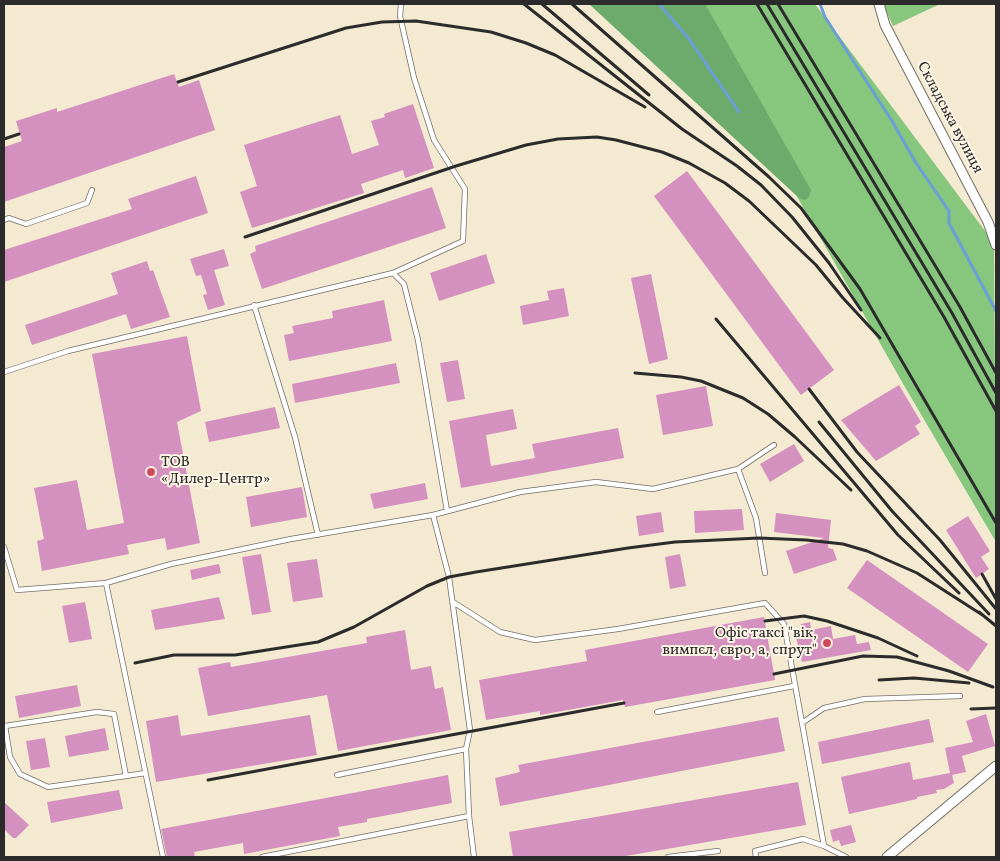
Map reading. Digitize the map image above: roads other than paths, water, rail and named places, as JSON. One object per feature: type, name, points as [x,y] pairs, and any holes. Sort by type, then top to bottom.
[{"type":"street","name":"Складська вулиця","points":[[879,4],[885,26],[988,222],[996,243]]},
{"type":"street","points":[[887,857],[996,766]]},
{"type":"lane","points":[[4,372],[68,351],[393,273],[463,241],[465,188],[434,140],[414,78],[400,16],[400,4]]},
{"type":"lane","points":[[4,220],[9,218],[26,224],[87,203],[92,190]]},
{"type":"lane","points":[[393,273],[404,284],[418,340],[447,511]]},
{"type":"lane","points":[[254,305],[295,437],[318,535]]},
{"type":"lane","points":[[4,547],[17,590],[106,583],[171,564],[433,515],[520,492],[596,482],[653,489],[738,469],[774,445]]},
{"type":"lane","points":[[738,469],[756,518],[765,573]]},
{"type":"lane","points":[[433,515],[449,577],[470,730],[466,749],[469,816],[474,857]]},
{"type":"lane","points":[[106,583],[163,857]]},
{"type":"lane","points":[[453,602],[500,632],[534,640],[618,629],[765,603],[784,624],[824,846]]},
{"type":"lane","points":[[657,712],[794,686]]},
{"type":"lane","points":[[802,723],[824,708],[865,699],[960,696]]},
{"type":"lane","points":[[126,776],[114,714],[97,712],[4,726],[10,757],[20,774],[33,782],[48,787],[126,776],[145,773]]},
{"type":"lane","points":[[337,775],[466,749]]},
{"type":"lane","points":[[262,857],[469,816]]},
{"type":"lane","points":[[756,857],[755,851],[803,840],[824,846],[846,857]]},
{"type":"lane","points":[[668,857],[718,851]]},
{"type":"waterway","points":[[659,4],[689,39],[739,112]]},
{"type":"waterway","points":[[820,4],[825,17],[892,121],[916,163],[949,211],[949,223],[996,311]]},
{"type":"railway","points":[[524,4],[682,129],[737,166],[761,185],[792,217],[829,263],[861,310]]},
{"type":"railway","points":[[542,4],[649,95]]},
{"type":"railway","points":[[572,4],[769,177],[801,208],[860,289],[996,523]]},
{"type":"railway","points":[[757,4],[944,317],[996,411]]},
{"type":"railway","points":[[767,4],[952,313],[996,393]]},
{"type":"railway","points":[[778,4],[960,307],[996,373]]},
{"type":"railway","points":[[178,82],[346,28],[382,22],[416,21],[491,32],[526,43],[555,55],[645,107]]},
{"type":"railway","points":[[4,139],[19,134]]},
{"type":"railway","points":[[245,237],[456,166],[526,145],[558,139],[597,137],[616,140],[662,152],[689,163],[725,183],[749,201],[816,265],[880,338]]},
{"type":"railway","points":[[716,319],[898,535],[959,593]]},
{"type":"railway","points":[[635,373],[681,377],[701,381],[743,398],[768,414],[851,490]]},
{"type":"railway","points":[[809,389],[857,452],[940,540],[996,609]]},
{"type":"railway","points":[[819,422],[892,511],[989,614]]},
{"type":"railway","points":[[135,663],[174,655],[235,655],[318,642],[354,627],[427,586],[449,577],[675,542],[759,538],[843,544],[867,551],[917,573],[984,616]]},
{"type":"railway","points":[[982,574],[996,599]]},
{"type":"railway","points":[[979,612],[996,626]]},
{"type":"railway","points":[[765,621],[804,616],[827,621],[878,638],[917,656]]},
{"type":"railway","points":[[774,674],[863,656],[897,657],[949,671],[993,687]]},
{"type":"railway","points":[[879,680],[914,678],[969,683]]},
{"type":"railway","points":[[208,780],[624,703]]},
{"type":"railway","points":[[971,709],[996,708]]},
{"type":"place","name":"ТОВ «Дилер-Центр»","points":[[151,472]]},
{"type":"place","name":"Офіс таксі \"вік, вимпєл, євро, а, спрут\"","points":[[827,643]]}]
